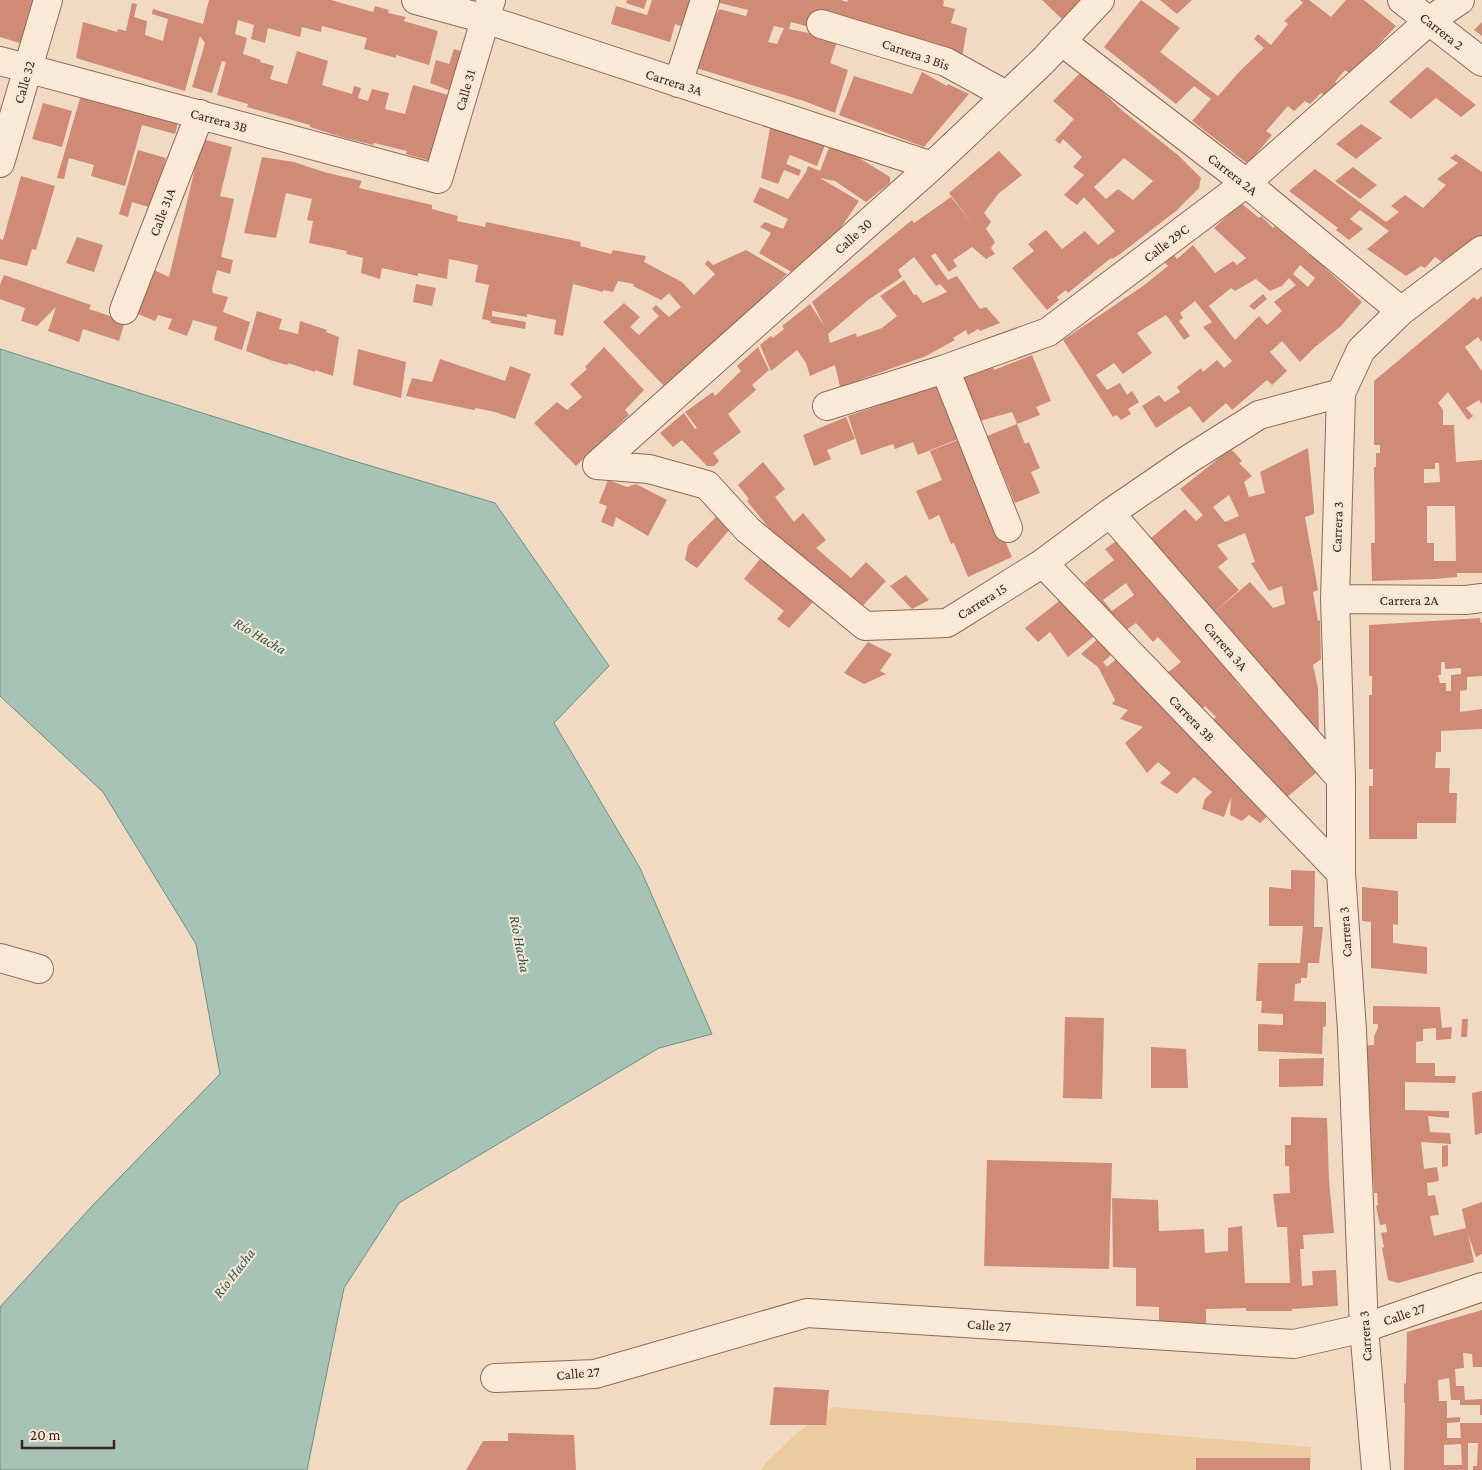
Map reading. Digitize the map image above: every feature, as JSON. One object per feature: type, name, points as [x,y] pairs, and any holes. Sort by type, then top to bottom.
[{"type":"street","name":"Calle 32","points":[[0,163],[48,0]]},
{"type":"street","name":"Carrera 3A","points":[[416,0],[488,10],[678,83],[932,166]]},
{"type":"street","points":[[678,83],[705,0]]},
{"type":"street","name":"Calle 30","points":[[597,465],[932,166],[1061,41],[1100,0]]},
{"type":"street","name":"Carrera 2","points":[[1402,0],[1482,62]]},
{"type":"street","name":"Calle 29C","points":[[827,406],[945,369],[1048,332],[1246,183],[1430,22],[1460,0]]},
{"type":"street","name":"Calle 31","points":[[438,179],[488,10]]},
{"type":"street","name":"Carrera 3 Bis","points":[[821,24],[946,62],[1006,95]]},
{"type":"street","name":"Carrera 2A","points":[[1061,41],[1246,183],[1401,311]]},
{"type":"street","name":"Carrera 3B","points":[[0,60],[438,179]]},
{"type":"street","name":"Calle 31A","points":[[124,310],[200,114]]},
{"type":"street","points":[[1341,393],[1361,350],[1401,311],[1482,250]]},
{"type":"street","points":[[945,369],[1008,528]]},
{"type":"street","name":"Carrera 15","points":[[597,465],[649,469],[707,485],[748,530],[865,626],[947,623],[1043,563],[1189,458],[1259,415],[1341,393]]},
{"type":"street","name":"Carrera 3","points":[[1341,393],[1335,599],[1342,779],[1341,873],[1352,1030],[1364,1328],[1376,1470]]},
{"type":"street","name":"Carrera 3A","points":[[1110,513],[1342,779]]},
{"type":"street","name":"Carrera 3B","points":[[1043,563],[1341,873]]},
{"type":"street","name":"Carrera 2A","points":[[1335,599],[1466,600],[1482,598]]},
{"type":"street","points":[[0,958],[39,969]]},
{"type":"street","name":"Calle 27","points":[[495,1378],[595,1374],[807,1313],[1294,1344],[1364,1328],[1482,1287]]},
{"type":"sand","points":[[833,1407],[1311,1447],[1310,1470],[761,1470],[798,1432]]},
{"type":"water","name":"Río Hacha","points":[[0,349],[351,460],[495,503],[609,666],[554,723],[640,868],[712,1034],[659,1048],[399,1203],[344,1288],[307,1470],[0,1470],[0,1307],[93,1205],[220,1074],[196,944],[103,792],[0,696]]},
{"type":"building","points":[[0,0],[35,0],[23,44],[0,37]]},
{"type":"building","points":[[209,0],[331,0],[373,12],[375,6],[389,10],[388,13],[406,17],[404,21],[438,31],[429,65],[396,55],[396,58],[364,49],[367,38],[322,26],[321,32],[302,27],[300,37],[268,28],[265,43],[251,39],[254,25],[238,20],[235,34],[247,38],[243,54],[274,66],[270,79],[287,84],[297,51],[328,61],[322,85],[352,94],[354,86],[361,88],[358,98],[368,101],[372,89],[389,93],[385,109],[405,114],[413,85],[452,96],[434,162],[406,154],[407,151],[341,137],[310,127],[310,125],[247,107],[248,104],[217,95],[226,62],[222,61],[212,93],[192,87],[205,43],[200,36],[185,91],[76,58],[83,22],[117,32],[118,29],[126,31],[132,3],[137,4],[134,17],[147,21],[145,35],[163,41],[168,19],[152,14],[153,9],[203,24]]},
{"type":"building","points":[[627,0],[647,0],[644,9],[626,3]]},
{"type":"building","points":[[652,0],[694,0],[686,28],[675,24],[670,42],[611,24],[616,6],[647,15]]},
{"type":"building","points":[[717,0],[841,0],[847,2],[848,0],[942,0],[944,1],[943,6],[955,9],[951,23],[967,28],[962,58],[809,15],[806,26],[791,22],[789,29],[819,35],[837,42],[830,63],[848,70],[835,113],[804,101],[696,68],[705,38],[719,9],[746,16],[748,10],[716,2]],"holes":[[[774,26],[784,28],[777,44],[768,42]]]},
{"type":"building","points":[[1042,0],[1080,0],[1063,20]]},
{"type":"building","points":[[1141,0],[1180,28],[1160,52],[1218,96],[1264,48],[1254,39],[1258,34],[1271,45],[1288,24],[1284,21],[1303,3],[1300,0],[1309,0],[1331,17],[1346,0],[1364,0],[1396,26],[1349,73],[1345,70],[1335,82],[1339,85],[1325,96],[1321,93],[1310,104],[1305,101],[1294,111],[1288,106],[1266,131],[1272,135],[1248,164],[1192,121],[1211,99],[1194,86],[1176,104],[1104,47]]},
{"type":"building","points":[[1160,0],[1192,0],[1177,14]]},
{"type":"building","points":[[1482,22],[1482,36],[1474,30]]},
{"type":"building","points":[[454,49],[464,52],[453,92],[430,83],[436,60],[449,64]]},
{"type":"building","points":[[1427,67],[1476,105],[1461,117],[1436,98],[1411,119],[1389,102]]},
{"type":"building","points":[[922,72],[947,86],[948,84],[969,94],[924,147],[839,115],[854,76],[912,94]]},
{"type":"building","points":[[1081,72],[1124,112],[1178,155],[1201,178],[1199,188],[1176,211],[1120,254],[1111,258],[1068,293],[1066,290],[1057,297],[1059,300],[1047,310],[1012,268],[1034,251],[1028,244],[1046,230],[1062,249],[1085,231],[1098,245],[1115,231],[1084,197],[1077,205],[1064,195],[1084,175],[1073,167],[1082,157],[1063,139],[1060,144],[1055,140],[1074,119],[1053,101]],"holes":[[[1124,158],[1153,181],[1133,200],[1118,189],[1106,199],[1094,187]]]},
{"type":"building","points":[[81,95],[178,123],[175,134],[142,125],[125,186],[91,176],[94,165],[69,158],[64,179],[57,178]]},
{"type":"building","points":[[43,103],[72,111],[62,147],[32,139]]},
{"type":"building","points":[[1361,124],[1382,138],[1356,159],[1336,144]]},
{"type":"building","points":[[770,128],[797,136],[798,134],[825,145],[817,166],[790,155],[786,164],[801,170],[799,176],[784,170],[778,184],[761,178]]},
{"type":"building","points":[[202,139],[232,147],[220,196],[234,199],[221,257],[233,260],[230,274],[217,270],[212,289],[213,293],[228,297],[223,312],[250,322],[242,350],[214,340],[217,327],[193,320],[187,336],[168,329],[172,319],[158,315],[155,321],[133,312],[152,269],[169,277]]},
{"type":"building","points":[[830,145],[856,156],[890,177],[890,183],[866,202],[835,181],[820,178],[859,201],[834,238],[831,237],[825,248],[795,274],[759,253],[771,233],[760,227],[765,222],[783,229],[788,219],[753,202],[760,187],[788,199],[808,166],[820,171]]},
{"type":"building","points":[[138,150],[166,158],[152,208],[132,202],[128,217],[119,214]]},
{"type":"building","points":[[999,151],[1022,175],[998,194],[984,213],[991,222],[986,229],[995,242],[991,248],[995,254],[986,259],[972,247],[953,260],[957,266],[949,272],[935,253],[931,256],[948,280],[957,276],[980,309],[986,307],[1000,323],[980,331],[978,329],[968,335],[966,330],[953,338],[955,340],[926,356],[840,387],[835,365],[810,376],[806,363],[797,350],[771,371],[760,345],[784,329],[782,326],[810,304],[825,327],[812,302],[912,220],[914,223],[951,197],[972,223],[949,193]],"holes":[[[914,257],[936,286],[940,284],[947,292],[923,303],[916,294],[914,295],[904,280],[880,296],[897,316],[882,328],[857,337],[856,333],[830,343],[828,334],[868,300],[902,277],[898,270]]]},
{"type":"building","points":[[1456,154],[1482,172],[1482,236],[1446,265],[1435,257],[1425,268],[1421,266],[1406,276],[1367,249],[1389,231],[1374,220],[1360,210],[1350,219],[1363,229],[1349,240],[1336,230],[1338,228],[1289,191],[1315,169],[1386,222],[1399,212],[1391,206],[1405,195],[1423,208],[1446,185],[1437,179],[1458,163],[1450,158]]},
{"type":"building","points":[[262,157],[294,162],[324,172],[362,181],[359,188],[432,205],[432,209],[458,216],[457,221],[485,227],[486,222],[581,242],[580,246],[611,254],[613,250],[646,256],[644,262],[682,282],[694,295],[715,274],[705,264],[708,260],[713,265],[746,250],[787,274],[755,306],[665,387],[603,322],[624,303],[640,317],[630,327],[639,335],[659,316],[652,309],[656,305],[669,317],[681,307],[669,293],[661,300],[633,286],[634,284],[618,281],[613,292],[603,290],[603,292],[573,284],[563,336],[554,334],[556,320],[527,314],[527,317],[492,311],[492,316],[526,322],[525,329],[490,323],[491,321],[482,319],[489,285],[475,282],[478,265],[449,259],[447,279],[418,273],[418,276],[382,268],[380,279],[361,273],[363,258],[346,254],[347,251],[309,243],[313,221],[307,220],[312,199],[286,193],[276,238],[244,233]]},
{"type":"building","points":[[1353,167],[1377,185],[1360,199],[1335,181]]},
{"type":"building","points":[[21,176],[55,186],[36,250],[32,249],[27,266],[0,259],[0,239],[3,240]]},
{"type":"building","points":[[1241,203],[1259,218],[1261,216],[1273,228],[1275,226],[1309,255],[1312,251],[1327,264],[1324,267],[1362,302],[1340,327],[1300,362],[1282,341],[1270,352],[1287,371],[1272,385],[1267,380],[1232,410],[1226,403],[1203,423],[1190,406],[1156,428],[1142,406],[1159,395],[1165,402],[1180,392],[1177,387],[1201,368],[1203,372],[1217,360],[1224,368],[1232,361],[1203,327],[1212,322],[1195,301],[1180,313],[1183,318],[1179,321],[1190,336],[1184,340],[1166,315],[1137,333],[1152,353],[1123,374],[1114,363],[1096,375],[1107,390],[1120,383],[1127,395],[1132,391],[1139,402],[1128,409],[1131,414],[1121,420],[1117,415],[1113,417],[1063,340],[1143,286],[1168,266],[1165,263],[1174,255],[1177,259],[1193,245],[1215,273],[1233,261],[1237,265],[1246,258],[1214,228]],"holes":[[[1300,265],[1315,278],[1308,287],[1293,274]],[[1289,278],[1296,285],[1274,302],[1282,311],[1267,325],[1259,316],[1235,340],[1209,306],[1231,288],[1235,291],[1256,279],[1270,291],[1282,286]]]},
{"type":"building","points":[[77,237],[103,245],[94,272],[66,263]]},
{"type":"building","points":[[4,275],[91,305],[89,309],[125,321],[119,341],[83,329],[79,342],[48,331],[56,307],[37,326],[21,321],[25,308],[0,299],[0,285]]},
{"type":"building","points":[[416,284],[436,288],[432,306],[413,302]]},
{"type":"building","points":[[1263,294],[1267,299],[1254,310],[1249,306]]},
{"type":"building","points":[[1482,296],[1482,342],[1478,337],[1465,347],[1482,371],[1482,404],[1479,400],[1466,408],[1473,416],[1468,420],[1448,392],[1438,403],[1443,410],[1443,425],[1454,425],[1456,462],[1482,460],[1482,573],[1457,573],[1457,577],[1435,579],[1372,581],[1371,543],[1375,543],[1374,467],[1376,467],[1376,453],[1380,453],[1380,445],[1374,445],[1374,381],[1474,297],[1477,300]],"holes":[[[1435,463],[1439,463],[1440,482],[1424,483],[1424,469],[1435,469]],[[1427,506],[1455,506],[1456,561],[1434,561],[1434,543],[1427,543]]]},
{"type":"building","points":[[257,311],[282,319],[279,329],[298,334],[300,321],[327,330],[326,332],[339,337],[333,376],[288,363],[287,365],[246,351]]},
{"type":"building","points":[[604,347],[644,390],[625,410],[629,415],[576,466],[534,423],[557,402],[567,410],[582,397],[570,384],[587,369],[585,367]]},
{"type":"building","points":[[758,347],[769,370],[752,385],[756,390],[728,414],[741,432],[713,453],[719,461],[714,466],[707,466],[682,440],[673,447],[660,433],[684,413],[695,429],[697,428],[685,412],[713,392],[715,396],[741,371],[737,366]]},
{"type":"building","points":[[358,349],[406,362],[401,398],[353,385]]},
{"type":"building","points":[[1032,355],[1051,401],[1036,407],[1040,415],[1017,424],[1012,412],[980,421],[962,376],[993,367],[994,370]]},
{"type":"building","points":[[440,359],[505,381],[510,366],[531,374],[515,419],[495,412],[476,408],[474,410],[406,396],[412,378],[432,382]]},
{"type":"building","points":[[938,379],[963,437],[918,455],[913,442],[895,449],[893,444],[861,455],[848,416],[880,405],[879,403]]},
{"type":"building","points":[[846,417],[855,439],[827,450],[831,459],[814,466],[803,435]]},
{"type":"building","points":[[1017,424],[1025,444],[1029,442],[1040,468],[1031,472],[1040,493],[1015,503],[987,436]]},
{"type":"building","points":[[960,439],[1012,557],[968,577],[954,543],[951,544],[939,515],[929,520],[916,491],[942,480],[930,451]]},
{"type":"building","points":[[1308,448],[1314,514],[1305,517],[1318,590],[1313,592],[1318,621],[1320,620],[1321,659],[1313,665],[1318,688],[1319,735],[1212,614],[1150,539],[1185,509],[1196,521],[1203,515],[1180,489],[1232,450],[1242,461],[1239,463],[1252,476],[1244,482],[1249,497],[1265,493],[1260,472]],"holes":[[[1229,495],[1239,516],[1225,522],[1213,507]],[[1245,533],[1255,562],[1251,563],[1269,591],[1282,586],[1285,604],[1273,608],[1250,582],[1212,614],[1239,590],[1218,567],[1228,559],[1217,545]]]},
{"type":"building","points":[[763,462],[785,489],[775,497],[794,522],[803,513],[826,540],[816,548],[851,578],[866,562],[886,581],[855,614],[776,537],[747,501],[749,499],[738,485]]},
{"type":"building","points":[[608,480],[627,487],[636,484],[667,500],[648,536],[616,517],[613,527],[601,522],[607,506],[599,503]]},
{"type":"building","points":[[716,517],[730,529],[697,568],[685,560],[688,545]]},
{"type":"building","points":[[1122,537],[1184,620],[1189,617],[1243,676],[1236,682],[1247,694],[1255,688],[1308,757],[1305,760],[1317,772],[1286,798],[1208,723],[1216,717],[1205,706],[1197,712],[1167,673],[1181,662],[1158,637],[1153,642],[1136,623],[1123,632],[1084,583],[1114,560],[1105,549]],"holes":[[[1126,583],[1134,595],[1112,611],[1103,600]]]},
{"type":"building","points":[[760,559],[814,601],[789,628],[777,619],[784,611],[744,579]]},
{"type":"building","points":[[906,575],[929,600],[912,609],[890,586]]},
{"type":"building","points":[[1068,594],[1102,630],[1068,657],[1050,632],[1038,642],[1025,628]]},
{"type":"building","points":[[1480,618],[1482,623],[1482,676],[1467,677],[1467,690],[1460,691],[1460,712],[1482,709],[1482,729],[1441,731],[1441,752],[1436,752],[1435,768],[1450,768],[1449,793],[1457,793],[1456,823],[1417,823],[1417,839],[1369,839],[1369,786],[1373,786],[1373,769],[1369,769],[1369,695],[1372,695],[1372,676],[1369,676],[1369,625]],"holes":[[[1441,662],[1445,662],[1445,669],[1461,668],[1461,674],[1451,675],[1451,691],[1446,691],[1446,683],[1440,683],[1438,675],[1441,675]]]},
{"type":"building","points":[[1103,634],[1118,649],[1103,662],[1107,667],[1124,652],[1277,807],[1260,823],[1249,815],[1242,821],[1230,815],[1231,797],[1224,817],[1202,809],[1205,799],[1212,792],[1194,777],[1177,794],[1160,783],[1171,773],[1158,762],[1147,773],[1125,743],[1143,727],[1120,719],[1128,710],[1112,704],[1115,700],[1098,667],[1081,654]]},
{"type":"building","points":[[868,642],[892,654],[880,671],[886,674],[864,684],[844,673]]},
{"type":"building","points":[[1291,870],[1315,871],[1314,927],[1323,927],[1319,963],[1308,963],[1307,978],[1301,978],[1301,983],[1295,984],[1294,1001],[1326,1002],[1326,1024],[1323,1027],[1322,1054],[1258,1051],[1258,1024],[1283,1025],[1283,1014],[1261,1013],[1262,1001],[1256,1001],[1258,963],[1300,963],[1303,926],[1269,926],[1269,887],[1291,889]]},
{"type":"building","points":[[1362,887],[1398,891],[1398,925],[1393,924],[1393,943],[1427,947],[1427,974],[1371,968],[1371,922],[1362,921]]},
{"type":"building","points":[[1373,1006],[1440,1007],[1442,1028],[1452,1027],[1451,1039],[1436,1040],[1436,1028],[1423,1029],[1423,1041],[1416,1042],[1416,1063],[1435,1063],[1435,1076],[1456,1076],[1455,1083],[1405,1082],[1405,1110],[1449,1111],[1449,1118],[1428,1116],[1430,1132],[1450,1133],[1451,1144],[1421,1142],[1424,1169],[1437,1167],[1439,1181],[1427,1183],[1428,1196],[1435,1195],[1439,1215],[1430,1216],[1434,1236],[1466,1228],[1462,1209],[1482,1202],[1482,1254],[1476,1257],[1468,1234],[1474,1262],[1398,1283],[1388,1280],[1381,1233],[1387,1232],[1386,1224],[1380,1225],[1376,1206],[1378,1205],[1377,1193],[1374,1193],[1373,1177],[1370,1177],[1362,1046],[1374,1045],[1374,1036],[1378,1024],[1373,1024]]},
{"type":"building","points":[[1065,1017],[1104,1018],[1102,1099],[1063,1098]]},
{"type":"building","points":[[1462,1019],[1468,1019],[1467,1037],[1461,1037]]},
{"type":"building","points":[[1151,1047],[1186,1049],[1188,1088],[1151,1088]]},
{"type":"building","points":[[1324,1058],[1323,1086],[1279,1087],[1279,1059]]},
{"type":"building","points":[[1482,1091],[1482,1133],[1475,1135],[1472,1093]]},
{"type":"building","points":[[1291,1117],[1327,1118],[1329,1180],[1334,1233],[1303,1235],[1304,1249],[1300,1249],[1302,1286],[1313,1285],[1312,1271],[1336,1270],[1338,1306],[1292,1309],[1292,1311],[1246,1311],[1246,1308],[1206,1309],[1206,1324],[1159,1323],[1159,1307],[1136,1306],[1136,1268],[1113,1267],[1112,1198],[1158,1200],[1159,1231],[1204,1229],[1205,1253],[1228,1251],[1228,1228],[1242,1226],[1245,1283],[1290,1283],[1287,1227],[1277,1227],[1273,1194],[1290,1193],[1289,1166],[1285,1166],[1285,1145],[1291,1145]]},
{"type":"building","points":[[1448,1145],[1448,1166],[1442,1167],[1442,1146]]},
{"type":"building","points":[[987,1160],[1112,1163],[1109,1269],[984,1266]]},
{"type":"building","points":[[1482,1310],[1482,1367],[1473,1367],[1472,1354],[1463,1353],[1464,1368],[1455,1369],[1456,1386],[1464,1386],[1465,1400],[1482,1399],[1482,1415],[1480,1415],[1480,1405],[1460,1405],[1460,1400],[1451,1400],[1449,1378],[1438,1380],[1439,1401],[1447,1401],[1447,1418],[1460,1417],[1460,1422],[1447,1423],[1447,1438],[1461,1438],[1460,1423],[1482,1423],[1482,1470],[1473,1470],[1473,1466],[1477,1466],[1478,1443],[1468,1443],[1468,1470],[1404,1470],[1404,1384],[1406,1383],[1407,1332]],"holes":[[[1461,1444],[1462,1465],[1444,1465],[1444,1445]]]},
{"type":"building","points":[[774,1387],[829,1390],[826,1425],[770,1425]]},
{"type":"building","points":[[508,1433],[574,1435],[576,1470],[466,1470],[483,1441],[508,1441]]},
{"type":"building","points":[[1196,1458],[1310,1458],[1310,1470],[1196,1470]]}]
